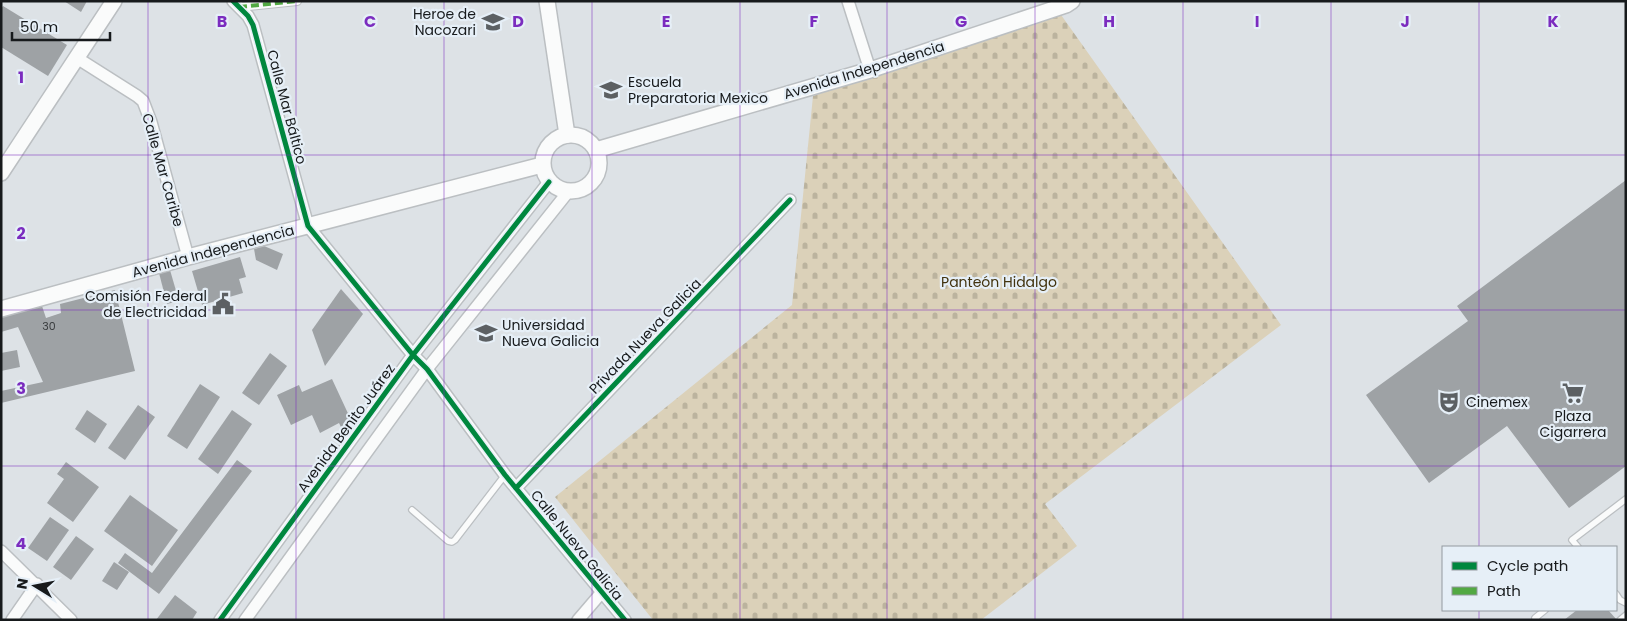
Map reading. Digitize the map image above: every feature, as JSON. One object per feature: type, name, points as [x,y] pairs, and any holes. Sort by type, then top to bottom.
[{"type":"main road","points":[[1,173],[114,1]]},
{"type":"main road","points":[[547,1],[567,135]]},
{"type":"main road","name":"Avenida Independencia","points":[[596,150],[870,70],[1067,2]]},
{"type":"main road","points":[[576,135],[591,143],[596,150],[599,167],[592,182],[585,188],[568,192],[560,190],[549,182],[542,165],[543,156],[552,142],[559,137],[576,135]]},
{"type":"main road","name":"Avenida Independencia","points":[[1,309],[188,257],[542,165]]},
{"type":"street","points":[[236,4],[296,1]]},
{"type":"street","points":[[848,1],[870,70]]},
{"type":"street","name":"Calle Mar Báltico","points":[[236,4],[248,16],[252,25],[308,226]]},
{"type":"street","name":"Calle Mar Caribe","points":[[77,58],[143,101],[151,122],[188,257]]},
{"type":"street","name":"Avenida Benito Juárez","points":[[220,620],[412,355],[549,182]]},
{"type":"street","points":[[245,620],[427,369],[568,192]]},
{"type":"street","name":"Privada Nueva Galicia","points":[[516,488],[790,200]]},
{"type":"street","name":"Calle Nueva Galicia","points":[[308,226],[412,355],[427,369],[505,475],[602,592],[622,619]]},
{"type":"street","points":[[1,551],[37,584],[71,620]]},
{"type":"street","points":[[12,620],[37,584]]},
{"type":"street","points":[[578,620],[602,592]]},
{"type":"lane","points":[[412,510],[448,541],[452,542],[505,475]]},
{"type":"lane","points":[[1577,546],[1572,540],[1626,498]]},
{"type":"lane","points":[[1537,620],[1535,618],[1545,611]]},
{"type":"lane","points":[[1620,620],[1626,615]]},
{"type":"green space","name":"Panteón Hidalgo","points":[[1059,12],[1281,325],[1045,504],[1077,546],[981,620],[653,620],[555,497],[792,305],[813,96]]},
{"type":"building","points":[[64,1],[87,1],[81,12]]},
{"type":"building","points":[[3,6],[67,45],[48,76],[1,47],[1,9]]},
{"type":"building","name":"Plaza Cigarrera","points":[[1626,180],[1626,466],[1569,508],[1507,426],[1429,483],[1366,395],[1468,321],[1457,306]]},
{"type":"building","points":[[264,246],[283,254],[277,270],[256,260],[254,249]]},
{"type":"building","points":[[240,257],[246,277],[239,279],[243,293],[202,305],[192,271]]},
{"type":"building","points":[[170,270],[179,301],[167,304],[159,273]]},
{"type":"building","points":[[341,289],[363,314],[325,366],[312,330]]},
{"type":"building","points":[[115,290],[135,371],[1,403],[1,391],[43,382],[18,327],[1,332],[1,315],[41,303],[46,318],[61,313],[60,304]]},
{"type":"building","points":[[17,350],[20,367],[1,371],[1,353]]},
{"type":"building","points":[[270,353],[287,366],[259,405],[242,393]]},
{"type":"building","points":[[332,379],[352,422],[344,433],[339,423],[320,433],[312,415],[291,425],[277,395],[299,385],[302,392]]},
{"type":"building","points":[[200,384],[220,397],[187,449],[167,436]]},
{"type":"building","points":[[138,405],[155,417],[125,460],[108,448]]},
{"type":"building","points":[[87,410],[107,424],[95,443],[75,429]]},
{"type":"building","points":[[232,410],[252,424],[218,474],[198,459]]},
{"type":"building","points":[[237,460],[252,471],[159,594],[118,563],[125,553],[152,573]]},
{"type":"building","points":[[66,462],[99,487],[73,522],[47,503],[64,479],[57,474]]},
{"type":"building","points":[[130,495],[178,530],[152,566],[104,531]]},
{"type":"building","points":[[50,517],[69,530],[47,561],[28,548]]},
{"type":"building","points":[[76,536],[94,549],[71,580],[53,567]]},
{"type":"building","points":[[114,562],[129,572],[117,590],[102,581]]},
{"type":"building","points":[[175,595],[197,612],[192,620],[156,620]]},
{"type":"building","points":[[1576,611],[1609,611],[1617,620],[1564,620]]},
{"type":"marked path","points":[[239,7],[297,1]]},
{"type":"cycle path","points":[[233,1],[248,16],[253,25],[308,226],[413,355],[427,369],[505,475],[625,620]]},
{"type":"cycle path","points":[[220,620],[413,355],[549,182]]},
{"type":"cycle path","points":[[516,488],[790,200]]},
{"type":"place","name":"Heroe de Nacozari","points":[[493,22]]},
{"type":"place","name":"Escuela Preparatoria Mexico","points":[[611,90]]},
{"type":"place","name":"Comisión Federal de Electricidad","points":[[223,304]]},
{"type":"place","name":"Universidad Nueva Galicia","points":[[486,333]]},
{"type":"place","name":"Plaza Cigarrera","points":[[1573,393]]},
{"type":"place","name":"Cinemex","points":[[1449,402]]}]
